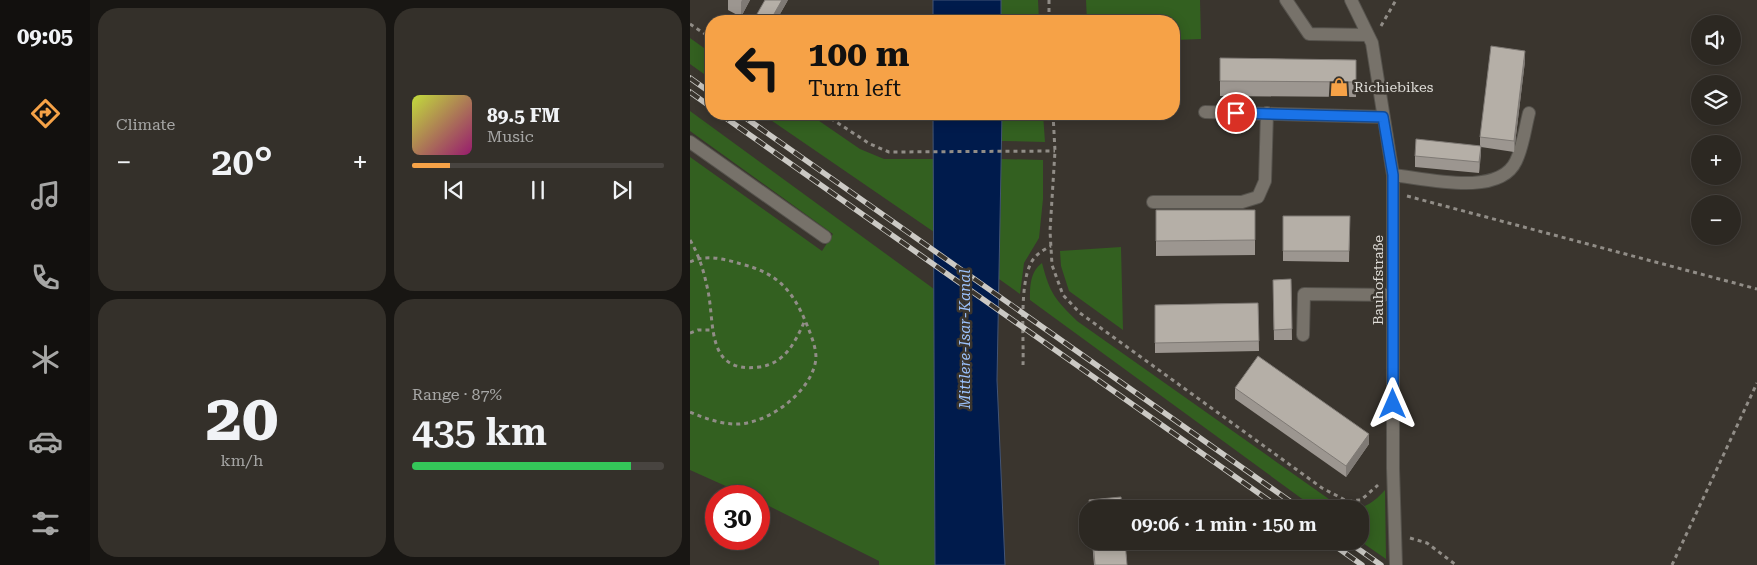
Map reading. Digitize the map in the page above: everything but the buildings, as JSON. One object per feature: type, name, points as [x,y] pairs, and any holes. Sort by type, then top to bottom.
[{"type":"street","points":[[1286,0],[1309,34],[1369,39]]},
{"type":"street","name":"Bauhofstraße","points":[[1352,0],[1369,39],[1393,175],[1393,468],[1396,565]]},
{"type":"street","points":[[1205,112],[1383,117]]},
{"type":"street","points":[[1153,202],[1242,202],[1258,197],[1266,181],[1267,113]]},
{"type":"street","points":[[1393,175],[1455,183],[1490,181],[1502,176],[1516,161],[1529,113]]},
{"type":"street","points":[[690,142],[825,237]]},
{"type":"street","points":[[1303,335],[1304,294],[1393,295]]},
{"type":"path","points":[[1049,0],[1050,15]]},
{"type":"path","points":[[1369,39],[1396,0]]},
{"type":"path","points":[[690,24],[705,34]]},
{"type":"path","points":[[833,120],[870,144],[888,152],[1055,152]]},
{"type":"path","points":[[1053,120],[1055,152],[1052,264],[1063,295],[1080,314],[1322,488],[1347,501],[1361,500],[1373,492],[1393,468]]},
{"type":"path","points":[[1393,192],[1757,289]]},
{"type":"path","points":[[690,240],[700,257],[708,292],[715,344],[726,360],[745,368],[761,367],[778,360],[790,350],[805,320]]},
{"type":"path","points":[[1023,365],[1025,281],[1031,263],[1040,252],[1052,246]]},
{"type":"path","points":[[690,262],[700,257],[728,260],[751,266],[775,277],[794,296],[812,339],[816,358],[809,380],[796,396],[784,406],[758,420],[735,424],[711,420],[690,412]]},
{"type":"path","points":[[690,333],[698,330],[712,330]]},
{"type":"path","points":[[1672,565],[1757,383]]},
{"type":"path","points":[[1396,534],[1427,544],[1456,565]]},
{"type":"green space","points":[[1001,0],[1038,0],[1039,15],[1001,15]]},
{"type":"green space","points":[[1086,0],[1200,0],[1201,39],[1180,40],[1180,15],[1087,15]]},
{"type":"green space","points":[[690,38],[705,49],[705,75],[690,64]]},
{"type":"green space","points":[[690,111],[934,289],[935,565],[879,565],[879,561],[770,506],[770,485],[723,485],[690,470],[690,157],[822,251],[833,234],[690,131]]},
{"type":"green space","points":[[771,120],[818,120],[860,149],[884,159],[934,159],[934,232]]},
{"type":"green space","points":[[1002,120],[1043,120],[1045,142],[1002,141]]},
{"type":"green space","points":[[1001,159],[1043,160],[1043,199],[1039,238],[1024,263],[1020,294],[999,279]]},
{"type":"green space","points":[[1121,247],[1123,330],[1069,291],[1061,266],[1060,251]]},
{"type":"green space","points":[[1042,263],[1054,295],[1077,321],[1330,500],[1304,500],[1030,300],[1033,275]]},
{"type":"green space","points":[[1385,490],[1386,559],[1369,547],[1369,504]]},
{"type":"water","points":[[933,0],[1001,0],[1001,15],[933,15]]},
{"type":"water","name":"Mittlere-Isar-Kanal","points":[[933,120],[1002,120],[997,380],[1005,565],[935,565]]},
{"type":"railway","points":[[690,78],[705,89]]},
{"type":"railway","points":[[690,92],[705,103]]},
{"type":"railway","points":[[729,120],[1268,500]]},
{"type":"railway","points":[[749,120],[1288,500]]},
{"type":"railway","points":[[1341,550],[1362,565]]},
{"type":"railway","points":[[1360,550],[1381,565]]},
{"type":"place","name":"Richiebikes","points":[[1339,87]]},
{"type":"route","points":[[1236,113],[1383,117],[1393,175],[1393,404]]}]
